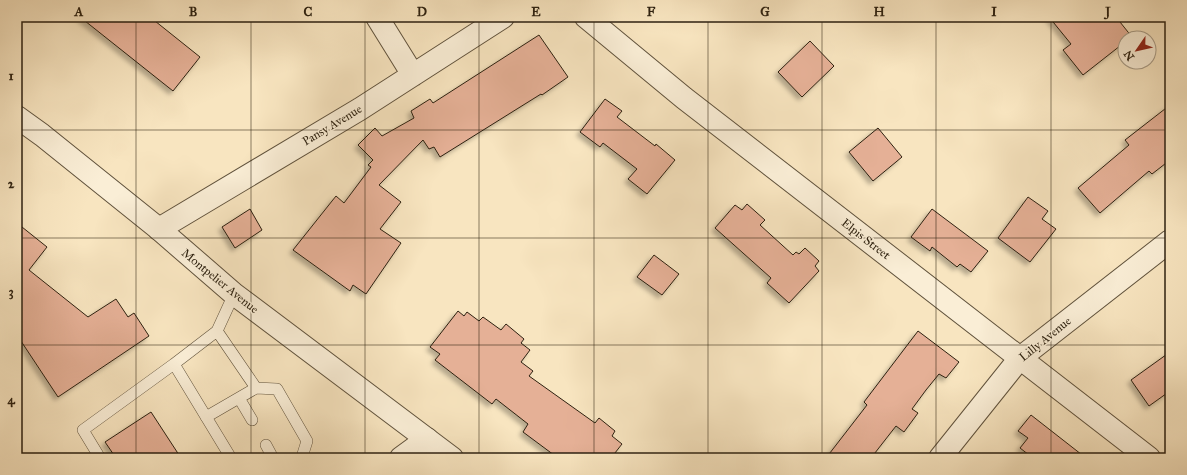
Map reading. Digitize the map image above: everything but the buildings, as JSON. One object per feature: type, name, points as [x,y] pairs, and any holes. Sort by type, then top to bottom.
[{"type":"street","points":[[377,17],[412,75]]},
{"type":"street","name":"Pansy Avenue","points":[[159,229],[360,109],[503,17]]},
{"type":"street","name":"Elpis Street","points":[[586,17],[684,98],[1149,458]]},
{"type":"street","name":"Montpelier Avenue","points":[[17,117],[42,135],[159,229],[234,294],[452,458]]},
{"type":"street","name":"Lilly Avenue","points":[[940,458],[1020,358],[1170,241]]},
{"type":"street","points":[[401,458],[427,439]]},
{"type":"lane","points":[[100,458],[83,430],[174,364],[216,331],[234,294]]},
{"type":"lane","points":[[216,331],[256,388]]},
{"type":"lane","points":[[174,364],[231,458]]},
{"type":"lane","points":[[206,417],[256,388],[277,389],[307,441],[302,458]]},
{"type":"lane","points":[[239,398],[252,420]]},
{"type":"lane","points":[[266,445],[273,458]]}]
